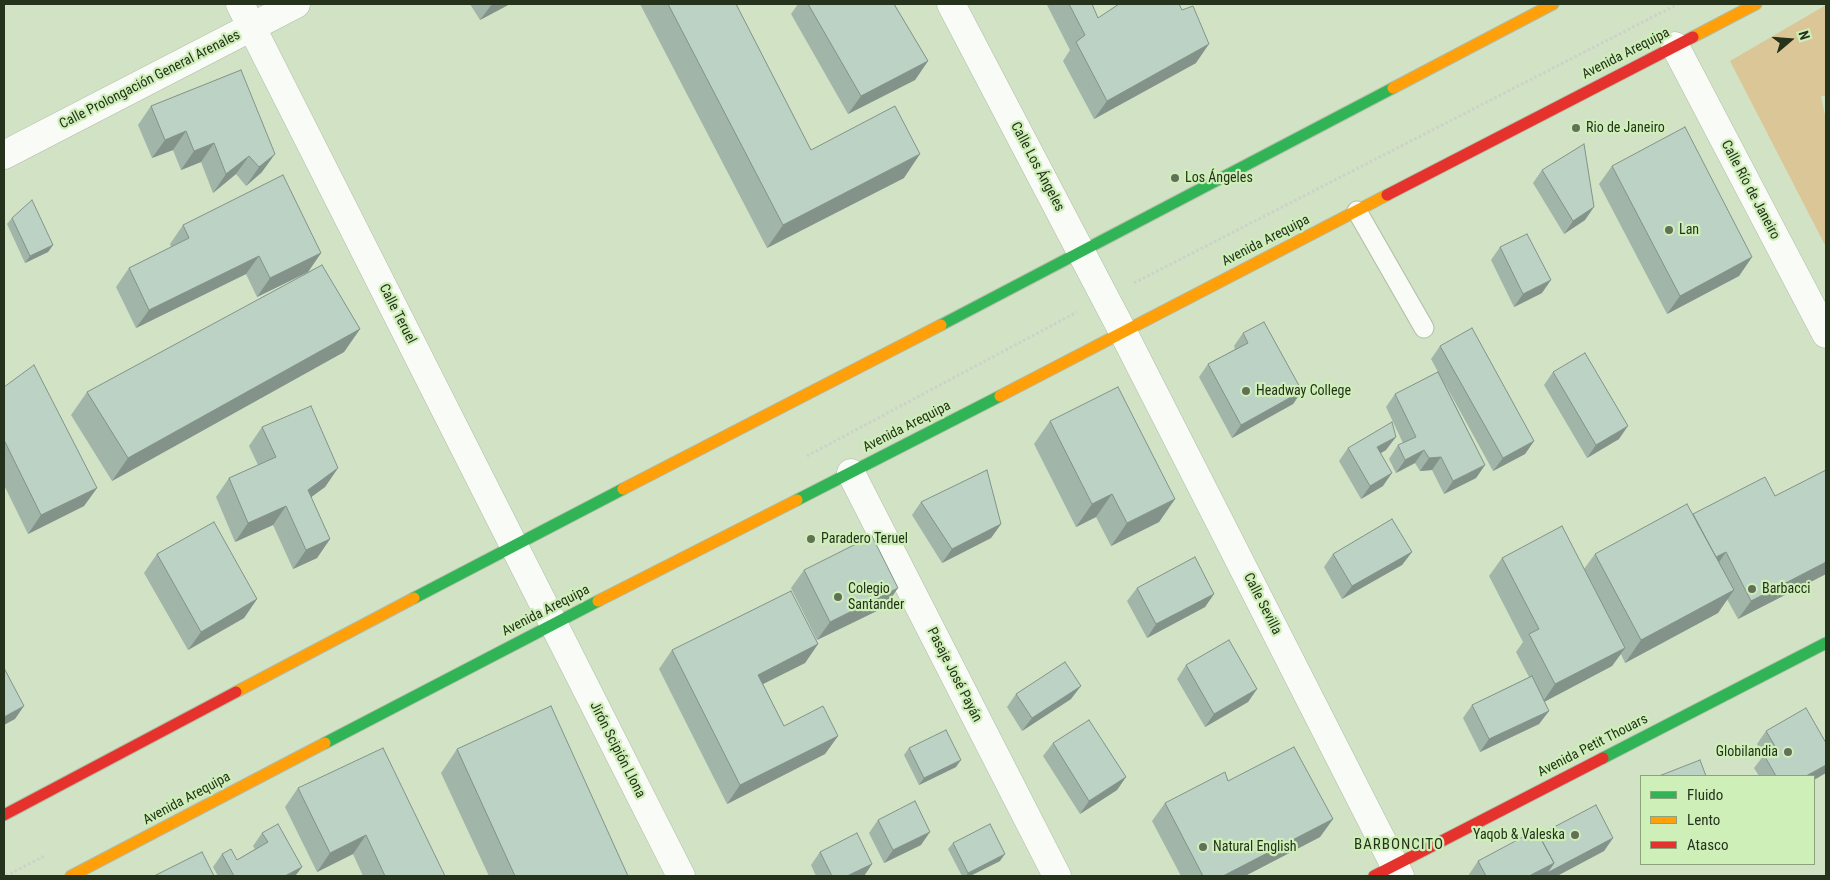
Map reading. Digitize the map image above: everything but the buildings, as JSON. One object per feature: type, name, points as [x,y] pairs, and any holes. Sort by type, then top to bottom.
[{"type":"main road","points":[[4,815],[514,546],[1553,4]]},
{"type":"main road","name":"Avenida Arequipa","points":[[71,876],[554,624],[851,473],[1756,4]]},
{"type":"main road","name":"Avenida Petit Thouars","points":[[1390,873],[1826,643]]},
{"type":"street","name":"Calle Prolongación General Arenales","points":[[4,155],[246,15],[296,4]]},
{"type":"street","name":"Calle Los Ángeles","points":[[950,4],[1082,251],[1123,332]]},
{"type":"street","name":"Calle Teruel","points":[[246,15],[554,624]]},
{"type":"street","name":"Calle Río de Janeiro","points":[[1675,46],[1826,334]]},
{"type":"street","name":"Calle Sevilla","points":[[1123,332],[1390,873]]},
{"type":"street","name":"Pasaje José Payán","points":[[851,473],[1057,876]]},
{"type":"street","name":"Jirón Scipión Llona","points":[[554,624],[681,876]]},
{"type":"lane","points":[[1357,211],[1424,328]]},
{"type":"shaded area","points":[[1826,5],[1826,96],[1821,96],[1826,120],[1826,247],[1730,61]]},
{"type":"traffic: fast","points":[[941,325],[1393,88]]},
{"type":"traffic: fast","points":[[797,500],[1000,396]]},
{"type":"traffic: fast","points":[[414,598],[623,489]]},
{"type":"traffic: fast","points":[[325,743],[598,601]]},
{"type":"traffic: fast","points":[[1603,758],[1826,643]]},
{"type":"traffic: slow","points":[[1393,88],[1553,4]]},
{"type":"traffic: slow","points":[[1693,37],[1756,4]]},
{"type":"traffic: slow","points":[[1000,396],[1387,195]]},
{"type":"traffic: slow","points":[[623,489],[941,325]]},
{"type":"traffic: slow","points":[[598,601],[797,500]]},
{"type":"traffic: slow","points":[[236,692],[414,598]]},
{"type":"traffic: slow","points":[[71,876],[325,743]]},
{"type":"traffic: jam","points":[[1387,195],[1693,37]]},
{"type":"traffic: jam","points":[[4,815],[236,692]]},
{"type":"traffic: jam","points":[[1374,876],[1603,758]]},
{"type":"place","name":"Rio de Janeiro","points":[[1576,128]]},
{"type":"place","name":"Los Ángeles","points":[[1175,178]]},
{"type":"place","name":"Lan","points":[[1669,230]]},
{"type":"place","name":"Headway College","points":[[1246,391]]},
{"type":"place","name":"Paradero Teruel","points":[[811,539]]},
{"type":"place","name":"Barbacci","points":[[1752,589]]},
{"type":"place","name":"Colegio Santander","points":[[838,597]]},
{"type":"place","name":"Globilandia","points":[[1788,752]]},
{"type":"place","name":"Yaqob & Valeska","points":[[1575,835]]},
{"type":"place","name":"Natural English","points":[[1203,847]]},
{"type":"district","name":"BARBONCITO","points":[[1399,845]]}]
